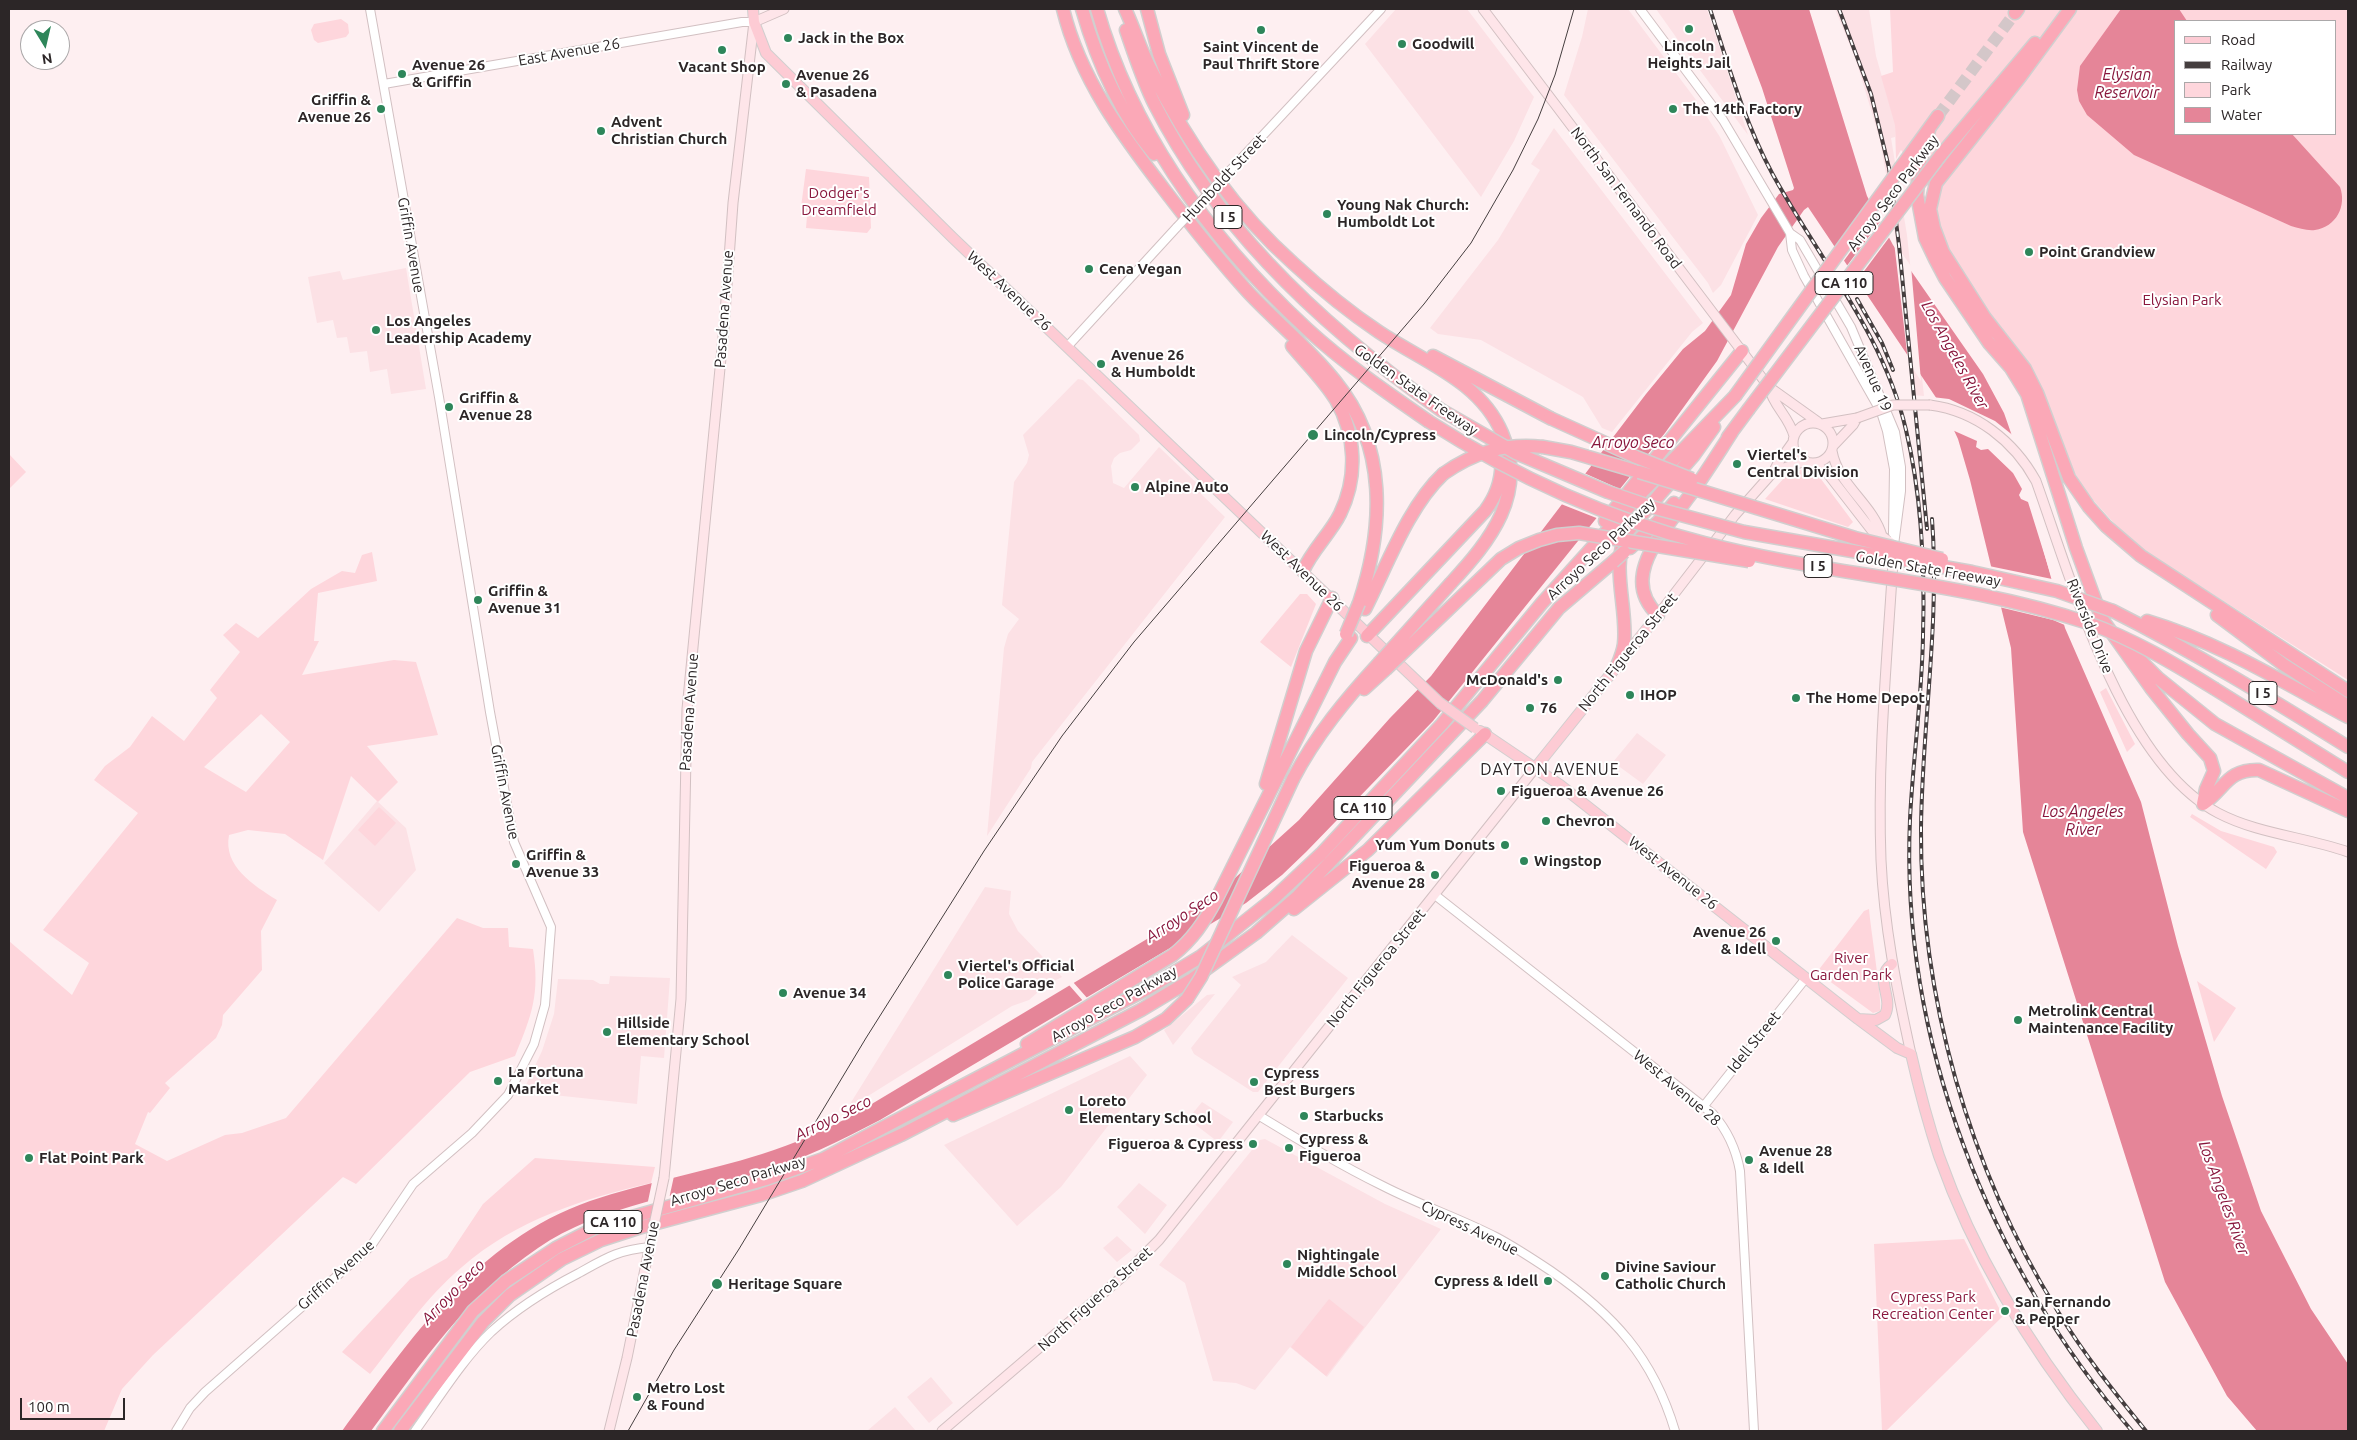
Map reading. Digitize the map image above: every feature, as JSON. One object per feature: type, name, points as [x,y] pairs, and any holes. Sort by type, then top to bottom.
[{"type":"highway","points":[[1063,9],[1093,87],[1113,120],[1207,246],[1253,298],[1335,400],[1347,424],[1352,446],[1352,468],[1346,501],[1340,515],[1308,559],[1303,571]]},
{"type":"highway","points":[[1082,9],[1097,56],[1137,134],[1178,182]]},
{"type":"highway","name":"Golden State Freeway","points":[[1097,9],[1108,46],[1136,110],[1178,182],[1239,259],[1307,329],[1340,358],[1428,421],[1512,471],[1596,509],[1643,526],[1705,544],[1760,556],[1993,597],[2044,609],[2090,624],[2176,665],[2348,772]]},
{"type":"highway","name":"Golden State Freeway","points":[[1120,9],[1141,73],[1154,105],[1189,164],[1223,212],[1268,264],[1322,317],[1383,369],[1441,410],[1516,452],[1608,492],[1655,508],[1744,532],[1972,572],[2057,591],[2113,611],[2176,643],[2255,688],[2348,747]]},
{"type":"highway","points":[[931,1120],[958,1114],[1135,1037],[1166,1019],[1186,999],[1201,977],[1293,779],[1311,745],[1324,727],[1382,666],[1476,556],[1495,529],[1504,509],[1510,478],[1510,463],[1506,443],[1487,406],[1474,392],[1460,380],[1355,316],[1266,238],[1195,149],[1149,66],[1124,9]]},
{"type":"highway","points":[[1147,9],[1159,54],[1180,108],[1211,171]]},
{"type":"highway","name":"Arroyo Seco Parkway","points":[[400,1431],[483,1322],[510,1295],[562,1259],[601,1240],[638,1228],[761,1195],[802,1181],[931,1120],[1141,1010],[1191,980],[1256,933],[1297,897],[1482,701],[1559,608],[1659,521],[1732,432],[1940,156],[2064,9]]},
{"type":"highway","points":[[2070,9],[2020,77],[1939,177],[1931,201],[1932,218],[1941,248],[1952,269],[1984,318],[2031,380],[2064,468],[2089,507],[2122,541],[2181,583],[2348,691]]},
{"type":"highway","name":"Arroyo Seco Parkway","points":[[384,1431],[473,1311],[506,1281],[556,1248],[597,1227],[766,1180],[823,1158],[909,1115],[1145,990],[1200,956],[1273,900],[1321,854],[1442,724],[1542,603],[1644,490],[1734,397],[1938,116]]},
{"type":"highway","points":[[1929,130],[1916,181],[1918,212],[1925,238],[1944,278],[1989,343],[2012,368],[2027,394],[2090,590],[2102,618],[2122,650],[2188,734],[2210,758],[2214,771],[2206,789],[2203,804]]},
{"type":"highway","points":[[1325,290],[1422,350],[1550,418],[1636,457],[1775,513]]},
{"type":"highway","points":[[1253,298],[1334,379],[1358,415],[1367,438],[1376,474],[1378,506],[1373,551],[1362,606]]},
{"type":"highway","points":[[1542,603],[1566,569],[1742,351]]},
{"type":"highway","points":[[1368,636],[1485,511],[1498,488],[1501,459],[1494,426],[1472,396],[1451,376]]},
{"type":"highway","points":[[1617,666],[1624,643],[1620,567],[1622,542],[1627,532],[1694,455],[1734,397]]},
{"type":"highway","points":[[1658,615],[1649,607],[1644,595],[1643,582],[1647,556],[1656,539],[1687,500],[1732,432]]},
{"type":"highway","points":[[909,1115],[1173,955],[1189,942],[1202,925],[1251,831],[1362,606],[1417,505],[1443,474],[1468,458],[1491,449],[1518,445],[1544,446],[1570,452],[1863,540],[2012,573],[2057,591]]},
{"type":"highway","points":[[1382,666],[1502,559],[1519,548],[1552,536],[1589,534],[1731,559],[1775,565],[1822,566]]},
{"type":"highway","points":[[2181,583],[2228,624],[2292,670],[2348,706]]},
{"type":"highway","points":[[2090,590],[2107,622],[2132,652],[2189,705],[2236,737],[2348,798]]},
{"type":"highway","points":[[1251,831],[1258,805],[1272,769],[1306,651],[1332,598]]},
{"type":"highway","points":[[2113,611],[2174,629],[2244,661],[2348,717]]},
{"type":"highway","points":[[1256,933],[1301,904],[1368,850],[1480,731]]},
{"type":"highway","points":[[2203,804],[2215,796],[2230,777],[2248,770],[2259,770],[2348,811]]},
{"type":"main road","name":"West Avenue 26","points":[[753,9],[754,22],[766,53],[959,244],[1332,598],[1412,678],[1453,713],[1536,767],[1619,830],[1897,1048],[1911,1054]]},
{"type":"main road","points":[[754,22],[784,9]]},
{"type":"main road","name":"North San Fernando Road","points":[[1483,9],[1769,388],[1820,423]]},
{"type":"main road","name":"Pasadena Avenue","points":[[610,1431],[664,1178],[681,999],[687,709],[724,327],[733,203],[754,22]]},
{"type":"main road","name":"North San Fernando Road","points":[[1769,388],[1772,399],[1788,418],[1794,439]]},
{"type":"main road","name":"Riverside Drive","points":[[1820,423],[1857,418],[1893,405],[1919,403],[1937,406],[1972,418],[1995,432],[2021,457],[2036,481],[2083,616],[2129,714],[2155,756],[2165,768],[2203,804],[2217,813],[2246,825],[2348,852]]},
{"type":"main road","points":[[1774,471],[1825,460],[1857,418]]},
{"type":"main road","points":[[1882,536],[1879,525],[1839,473],[1832,434],[1820,423],[1802,426],[1794,439],[1796,453],[1828,474],[1873,532],[1894,543],[1880,786],[1881,860],[1892,964],[1911,1054],[1940,1158],[1969,1226],[2022,1324],[2061,1386],[2097,1431]]},
{"type":"main road","name":"North Figueroa Street","points":[[942,1431],[1143,1258],[1163,1235],[1658,615],[1735,515],[1774,471],[1794,439]]},
{"type":"main road","points":[[1858,1018],[1876,1020],[1885,1015],[1888,1006],[1883,975],[1885,969],[1892,964]]},
{"type":"street","name":"Griffin Avenue","points":[[176,1431],[190,1408],[205,1392],[371,1246],[413,1184],[472,1133],[508,1095],[534,1044],[545,1005],[551,927],[514,842],[370,9]]},
{"type":"street","name":"Humboldt Street","points":[[1067,347],[1381,9]]},
{"type":"street","name":"Avenue 19","points":[[1640,9],[1723,120],[1790,233],[1792,250],[1804,276],[1881,412],[1887,431],[1894,469],[1894,543]]},
{"type":"street","name":"East Avenue 26","points":[[384,84],[742,22],[754,22]]},
{"type":"street","name":"Avenue 19","points":[[1790,233],[1800,240],[1851,327],[1895,432],[1901,467],[1901,483],[1899,518],[1894,543]]},
{"type":"street","name":"West Avenue 28","points":[[1435,895],[1703,1106],[1721,1124],[1729,1136],[1738,1159],[1740,1171],[1754,1431]]},
{"type":"street","name":"Idell Street","points":[[1703,1106],[1806,978]]},
{"type":"street","name":"Cypress Avenue","points":[[1258,1115],[1312,1148],[1382,1186],[1495,1236],[1564,1280],[1608,1316],[1636,1347],[1662,1394],[1675,1431]]},
{"type":"street","points":[[415,1431],[473,1353],[507,1319],[543,1293],[611,1256],[623,1250],[650,1247]]},
{"type":"shaded area","points":[[1396,9],[1467,9],[1534,97],[1514,141],[1481,197],[1365,44]]},
{"type":"shaded area","points":[[1588,9],[1628,9],[1696,100],[1720,137],[1758,215],[1721,285],[1713,293],[1708,283],[1564,95],[1582,37]]},
{"type":"shaded area","points":[[1656,9],[1707,9],[1748,135],[1688,54]]},
{"type":"shaded area","points":[[1835,9],[1869,9],[1876,56],[1895,122],[1895,137],[1891,138],[1907,235],[1924,396],[1913,395],[1892,208],[1880,140],[1856,60]]},
{"type":"shaded area","points":[[1554,128],[1703,323],[1692,332],[1612,432],[1602,428],[1583,397],[1481,340],[1438,334],[1430,328],[1498,240],[1540,170],[1531,164]]},
{"type":"shaded area","name":"Los Angeles Leadership Academy","points":[[406,268],[426,389],[391,394],[387,369],[370,372],[367,351],[350,353],[347,337],[337,338],[333,320],[317,323],[308,277],[340,271],[343,280]]},
{"type":"shaded area","points":[[1078,379],[1083,380],[1139,435],[1140,441],[1131,450],[1120,453],[1114,458],[1111,466],[1113,483],[1124,488],[1159,447],[1204,490],[1201,494],[1225,517],[1032,762],[1031,768],[987,836],[1004,648],[1008,634],[1019,619],[1002,605],[1014,482],[1027,463],[1029,455],[1023,435]]},
{"type":"shaded area","points":[[1637,733],[1666,755],[1643,784],[1613,762]]},
{"type":"shaded area","points":[[377,801],[406,828],[416,870],[379,912],[324,863]]},
{"type":"shaded area","points":[[985,887],[1011,891],[1009,914],[1018,931],[1062,977],[1046,985],[1029,1000],[1012,1006],[852,1106],[850,1104]]},
{"type":"shaded area","points":[[1292,935],[1348,978],[1258,1092],[1253,1092],[1194,1054],[1191,1048],[1241,985],[1232,977],[1266,962]]},
{"type":"shaded area","name":"Hillside Elementary School","points":[[610,976],[670,978],[664,1058],[641,1056],[637,1104],[526,1092],[525,1087],[542,1051],[554,1014],[558,979],[593,980],[600,984],[609,984]]},
{"type":"shaded area","points":[[1215,994],[1173,1045],[1164,1030],[1207,995]]},
{"type":"shaded area","name":"Loreto Elementary School","points":[[1130,1056],[1147,1075],[1061,1187],[1017,1226],[944,1145]]},
{"type":"shaded area","points":[[1202,1102],[1233,1122],[1218,1142],[1188,1119]]},
{"type":"shaded area","name":"Nightingale Middle School","points":[[1265,1139],[1385,1204],[1441,1229],[1327,1377],[1290,1347],[1255,1390],[1236,1383],[1213,1381],[1185,1283],[1159,1265],[1260,1140]]},
{"type":"shaded area","points":[[1139,1183],[1167,1205],[1145,1234],[1117,1207]]},
{"type":"shaded area","points":[[1117,1236],[1132,1250],[1117,1262],[1103,1248]]},
{"type":"shaded area","points":[[931,1377],[953,1403],[929,1423],[907,1397]]},
{"type":"shaded area","points":[[895,1407],[916,1431],[867,1431]]},
{"type":"green space","name":"Elysian Park","points":[[1890,9],[2348,9],[2348,680],[2132,543],[2085,491],[2073,470],[2036,379],[1996,324],[1948,252],[1938,226],[1937,199],[1901,150],[1896,159],[1895,125],[1881,76],[1893,72]]},
{"type":"green space","points":[[341,19],[348,24],[349,33],[346,37],[318,43],[314,40],[311,30],[314,24]]},
{"type":"green space","name":"Dodger's Dreamfield","points":[[806,169],[869,177],[871,228],[867,233],[806,228],[807,216],[800,215]]},
{"type":"green space","points":[[9,454],[26,472],[9,489]]},
{"type":"green space","points":[[1800,470],[1813,471],[1818,475],[1853,522],[1848,527],[1765,499],[1785,477]]},
{"type":"green space","points":[[372,552],[377,581],[318,593],[314,641],[319,641],[302,675],[394,660],[416,662],[438,735],[367,746],[398,782],[378,802],[351,776],[323,860],[285,834],[248,830],[229,835],[228,846],[235,865],[250,881],[277,900],[261,931],[262,970],[223,1015],[222,1025],[216,1038],[165,1083],[170,1088],[150,1113],[148,1112],[135,1144],[167,1161],[225,1135],[242,1133],[286,1118],[457,918],[483,928],[508,928],[509,947],[533,949],[536,979],[533,1004],[515,1056],[470,1072],[356,1184],[343,1177],[153,1355],[122,1389],[104,1431],[9,1431],[9,941],[72,995],[89,963],[43,930],[138,813],[94,780],[105,766],[130,747],[152,716],[184,741],[217,698],[210,690],[240,652],[223,635],[236,623],[258,638],[311,589],[342,571],[355,573],[362,555]],"holes":[[[261,714],[290,742],[246,792],[204,767]]]},
{"type":"green space","points":[[1300,594],[1307,594],[1316,604],[1291,667],[1260,642]]},
{"type":"green space","points":[[2106,688],[2135,744],[2127,752],[2100,692]]},
{"type":"green space","points":[[379,807],[396,823],[375,846],[358,830]]},
{"type":"green space","points":[[2192,814],[2221,831],[2274,847],[2277,852],[2266,869],[2190,817]]},
{"type":"green space","name":"River Garden Park","points":[[1869,909],[1880,1006],[1880,1011],[1873,1013],[1817,972],[1864,911]]},
{"type":"green space","points":[[2197,981],[2236,1008],[2214,1042]]},
{"type":"green space","points":[[535,1158],[655,1167],[651,1183],[600,1196],[551,1213],[505,1236],[483,1251],[462,1267],[437,1291],[413,1318],[370,1374],[342,1352],[410,1279],[447,1258],[483,1204]]},
{"type":"green space","name":"Cypress Park Recreation Center","points":[[1964,1239],[2003,1316],[1886,1431],[1882,1431],[1874,1244]]},
{"type":"green space","points":[[1329,1299],[1364,1327],[1326,1376],[1291,1347]]},
{"type":"water","name":"Los Angeles River","points":[[1732,9],[1809,9],[1867,196],[1893,245],[1983,374],[2004,413],[2065,628],[2141,802],[2178,946],[2222,1096],[2261,1211],[2311,1309],[2348,1364],[2348,1431],[2257,1431],[2227,1396],[2165,1282],[2023,832],[2011,648],[1970,480],[1958,439],[1945,411],[1808,207],[1778,247],[1717,361],[1665,433],[1433,721],[1282,875],[1246,903],[880,1120],[851,1135],[775,1168],[645,1202],[589,1221],[562,1233],[512,1267],[467,1309],[427,1356],[371,1431],[342,1431],[394,1362],[449,1296],[480,1267],[513,1241],[549,1219],[590,1201],[762,1154],[786,1146],[855,1114],[1167,927],[1235,878],[1299,820],[1390,718],[1431,676],[1646,394],[1683,349],[1705,331],[1731,295],[1746,244],[1761,218],[1779,194],[1793,190],[1794,188],[1762,88]]},
{"type":"water","name":"Elysian Reservoir","points":[[2121,9],[2179,9],[2186,20],[2174,20],[2174,135],[2293,135],[2340,187],[2342,201],[2338,214],[2329,225],[2315,230],[2291,226],[2134,155],[2087,115],[2079,101],[2077,90],[2080,66]]},
{"type":"pier","points":[[1871,198],[1879,213],[1843,262],[1834,248]]},
{"type":"pier","points":[[1882,219],[1891,235],[1856,282],[1846,267]]},
{"type":"pier","points":[[1894,242],[1911,266],[1921,381],[1908,361]]},
{"type":"pier","points":[[1932,397],[1949,399],[1995,421],[2015,437],[2067,626],[2053,620],[1999,607],[1989,566],[2052,579],[2028,502],[2021,499],[2019,495],[2022,489],[2013,473],[1988,449],[1981,450],[1976,447],[1977,441],[1950,429],[1943,412]]},
{"type":"pier","points":[[1584,473],[1622,490],[1599,519],[1561,504]]},
{"type":"pier","points":[[1073,982],[1088,999],[1084,1002],[1069,985]]},
{"type":"pier","points":[[674,1176],[669,1199],[647,1206],[652,1182]]},
{"type":"tunnel","points":[[1938,116],[2015,13]]},
{"type":"tram line","points":[[628,1431],[674,1350],[739,1249],[866,1038],[984,851],[1062,736],[1134,642],[1424,304],[1471,243],[1513,170],[1538,119],[1555,75],[1574,9]]},
{"type":"railway","points":[[1710,9],[1737,92],[1762,153],[1790,205],[1866,329],[1896,395],[1906,430],[1919,507],[1923,585],[1921,682],[1910,819],[1911,902],[1920,985],[1938,1066],[1964,1146],[1996,1223],[2036,1296],[2081,1366],[2132,1431]]},
{"type":"railway","points":[[1839,9],[1871,94],[1889,168],[1899,245],[1927,529]]},
{"type":"railway","points":[[1857,299],[1882,343],[1893,370]]},
{"type":"railway","points":[[1932,519],[1934,597],[1921,829],[1923,892],[1929,955],[1940,1018],[1975,1140],[1998,1199],[2026,1255],[2077,1342],[2146,1431]]},
{"type":"place","name":"Lincoln Heights Jail","points":[[1689,29]]},
{"type":"place","name":"Saint Vincent de Paul Thrift Store","points":[[1261,30]]},
{"type":"place","name":"Jack in the Box","points":[[788,38]]},
{"type":"place","name":"Goodwill","points":[[1402,44]]},
{"type":"place","name":"Vacant Shop","points":[[722,50]]},
{"type":"place","name":"Avenue 26 & Griffin","points":[[402,74]]},
{"type":"place","name":"Avenue 26 & Pasadena","points":[[786,84]]},
{"type":"place","name":"Griffin & Avenue 26","points":[[381,109]]},
{"type":"place","name":"The 14th Factory","points":[[1673,109]]},
{"type":"place","name":"Advent Christian Church","points":[[601,131]]},
{"type":"place","name":"Young Nak Church: Humboldt Lot","points":[[1327,214]]},
{"type":"place","name":"Point Grandview","points":[[2029,252]]},
{"type":"place","name":"Cena Vegan","points":[[1089,269]]},
{"type":"place","name":"Los Angeles Leadership Academy","points":[[376,330]]},
{"type":"place","name":"Avenue 26 & Humboldt","points":[[1101,364]]},
{"type":"place","name":"Griffin & Avenue 28","points":[[449,407]]},
{"type":"place","name":"Lincoln/Cypress","points":[[1313,435]]},
{"type":"place","name":"Viertel's Central Division","points":[[1737,464]]},
{"type":"place","name":"Alpine Auto","points":[[1135,487]]},
{"type":"place","name":"Griffin & Avenue 31","points":[[478,600]]},
{"type":"place","name":"McDonald's","points":[[1558,680]]},
{"type":"place","name":"IHOP","points":[[1630,695]]},
{"type":"place","name":"The Home Depot","points":[[1796,698]]},
{"type":"place","name":"76","points":[[1530,708]]},
{"type":"place","name":"Figueroa & Avenue 26","points":[[1501,791]]},
{"type":"place","name":"Chevron","points":[[1546,821]]},
{"type":"place","name":"Yum Yum Donuts","points":[[1505,845]]},
{"type":"place","name":"Wingstop","points":[[1524,861]]},
{"type":"place","name":"Griffin & Avenue 33","points":[[516,864]]},
{"type":"place","name":"Figueroa & Avenue 28","points":[[1435,875]]},
{"type":"place","name":"Avenue 26 & Idell","points":[[1776,941]]},
{"type":"place","name":"Viertel's Official Police Garage","points":[[948,975]]},
{"type":"place","name":"Avenue 34","points":[[783,993]]},
{"type":"place","name":"Metrolink Central Maintenance Facility","points":[[2018,1020]]},
{"type":"place","name":"Hillside Elementary School","points":[[607,1032]]},
{"type":"place","name":"La Fortuna Market","points":[[498,1081]]},
{"type":"place","name":"Cypress Best Burgers","points":[[1254,1082]]},
{"type":"place","name":"Loreto Elementary School","points":[[1069,1110]]},
{"type":"place","name":"Starbucks","points":[[1304,1116]]},
{"type":"place","name":"Figueroa & Cypress","points":[[1253,1144]]},
{"type":"place","name":"Cypress & Figueroa","points":[[1289,1148]]},
{"type":"place","name":"Flat Point Park","points":[[29,1158]]},
{"type":"place","name":"Avenue 28 & Idell","points":[[1749,1160]]},
{"type":"place","name":"Nightingale Middle School","points":[[1287,1264]]},
{"type":"place","name":"Divine Saviour Catholic Church","points":[[1605,1276]]},
{"type":"place","name":"Cypress & Idell","points":[[1548,1281]]},
{"type":"place","name":"Heritage Square","points":[[717,1284]]},
{"type":"place","name":"San Fernando & Pepper","points":[[2005,1311]]},
{"type":"place","name":"Metro Lost & Found","points":[[637,1397]]},
{"type":"district","name":"DAYTON AVENUE","points":[[1550,770]]},
{"type":"water label","name":"Arroyo Seco","points":[[1633,443]]},
{"type":"water label","name":"Arroyo Seco","points":[[1182,916]]},
{"type":"water label","name":"Arroyo Seco","points":[[833,1118]]},
{"type":"water label","name":"Arroyo Seco","points":[[453,1292]]}]
